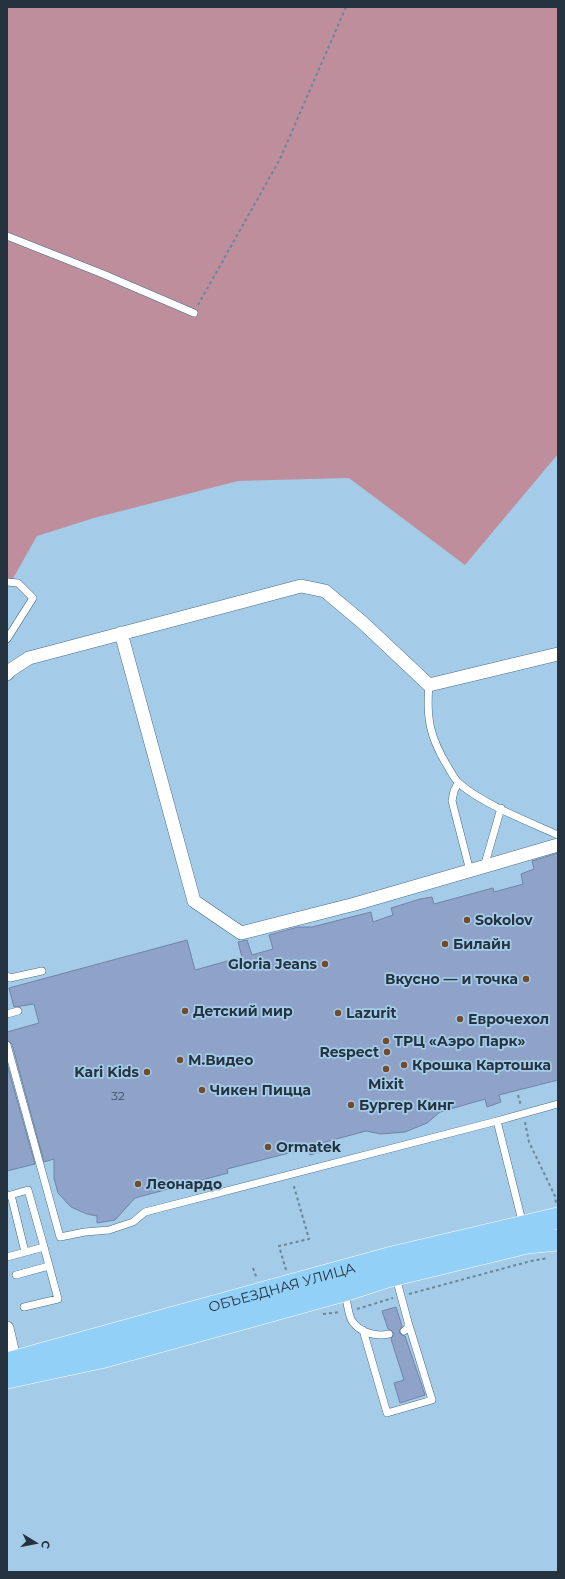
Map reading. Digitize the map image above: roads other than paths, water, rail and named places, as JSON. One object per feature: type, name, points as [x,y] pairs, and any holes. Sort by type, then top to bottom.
[{"type":"main road","name":"ОБЪЕЗДНАЯ УЛИЦА","points":[[12,1369],[105,1357],[344,1291],[525,1234],[558,1218]]},
{"type":"main road","name":"ОБЪЕЗДНАЯ УЛИЦА","points":[[12,1369],[388,1258],[525,1234],[558,1240]]},
{"type":"street","points":[[7,674],[9,671],[29,658],[301,586],[325,591],[362,622],[429,685],[558,654]]},
{"type":"street","points":[[121,633],[194,902],[241,933],[355,904],[558,845]]},
{"type":"street","points":[[7,1328],[12,1369]]},
{"type":"lane","points":[[7,236],[103,274],[194,313]]},
{"type":"lane","points":[[7,582],[18,583],[33,598],[7,639]]},
{"type":"lane","points":[[429,685],[427,708],[430,730],[438,751],[458,783],[467,790],[501,808],[558,835]]},
{"type":"lane","points":[[458,783],[454,791],[452,801],[470,871]]},
{"type":"lane","points":[[484,867],[501,808]]},
{"type":"lane","points":[[7,976],[10,978],[42,971]]},
{"type":"lane","points":[[7,1014],[18,1011]]},
{"type":"lane","points":[[7,1045],[60,1237],[85,1232],[109,1230],[133,1222],[145,1212],[558,1104]]},
{"type":"lane","points":[[497,1121],[525,1234]]},
{"type":"lane","points":[[24,1307],[58,1299],[28,1190],[9,1195],[25,1252]]},
{"type":"lane","points":[[7,1257],[44,1247]]},
{"type":"lane","points":[[16,1275],[49,1266]]},
{"type":"lane","points":[[364,1330],[387,1413],[432,1400],[398,1285],[402,1273]]},
{"type":"lane","points":[[344,1291],[352,1321],[364,1330],[378,1337],[389,1334]]},
{"type":"lane","points":[[404,1331],[408,1328],[408,1322]]},
{"type":"place","name":"Sokolov","points":[[467,920]]},
{"type":"place","name":"Билайн","points":[[445,944]]},
{"type":"place","name":"Gloria Jeans","points":[[325,964]]},
{"type":"place","name":"Вкусно — и точка","points":[[526,979]]},
{"type":"place","name":"Детский мир","points":[[185,1011]]},
{"type":"place","name":"Lazurit","points":[[338,1013]]},
{"type":"place","name":"Еврочехол","points":[[460,1019]]},
{"type":"place","name":"ТРЦ «Аэро Парк»","points":[[386,1041]]},
{"type":"place","name":"Respect","points":[[387,1052]]},
{"type":"place","name":"М.Видео","points":[[180,1060]]},
{"type":"place","name":"Крошка Картошка","points":[[404,1065]]},
{"type":"place","name":"Mixit","points":[[386,1069]]},
{"type":"place","name":"Kari Kids","points":[[147,1072]]},
{"type":"place","name":"Чикен Пицца","points":[[202,1090]]},
{"type":"place","name":"Бургер Кинг","points":[[351,1105]]},
{"type":"place","name":"Ormatek","points":[[268,1147]]},
{"type":"place","name":"Леонардо","points":[[138,1184]]}]
